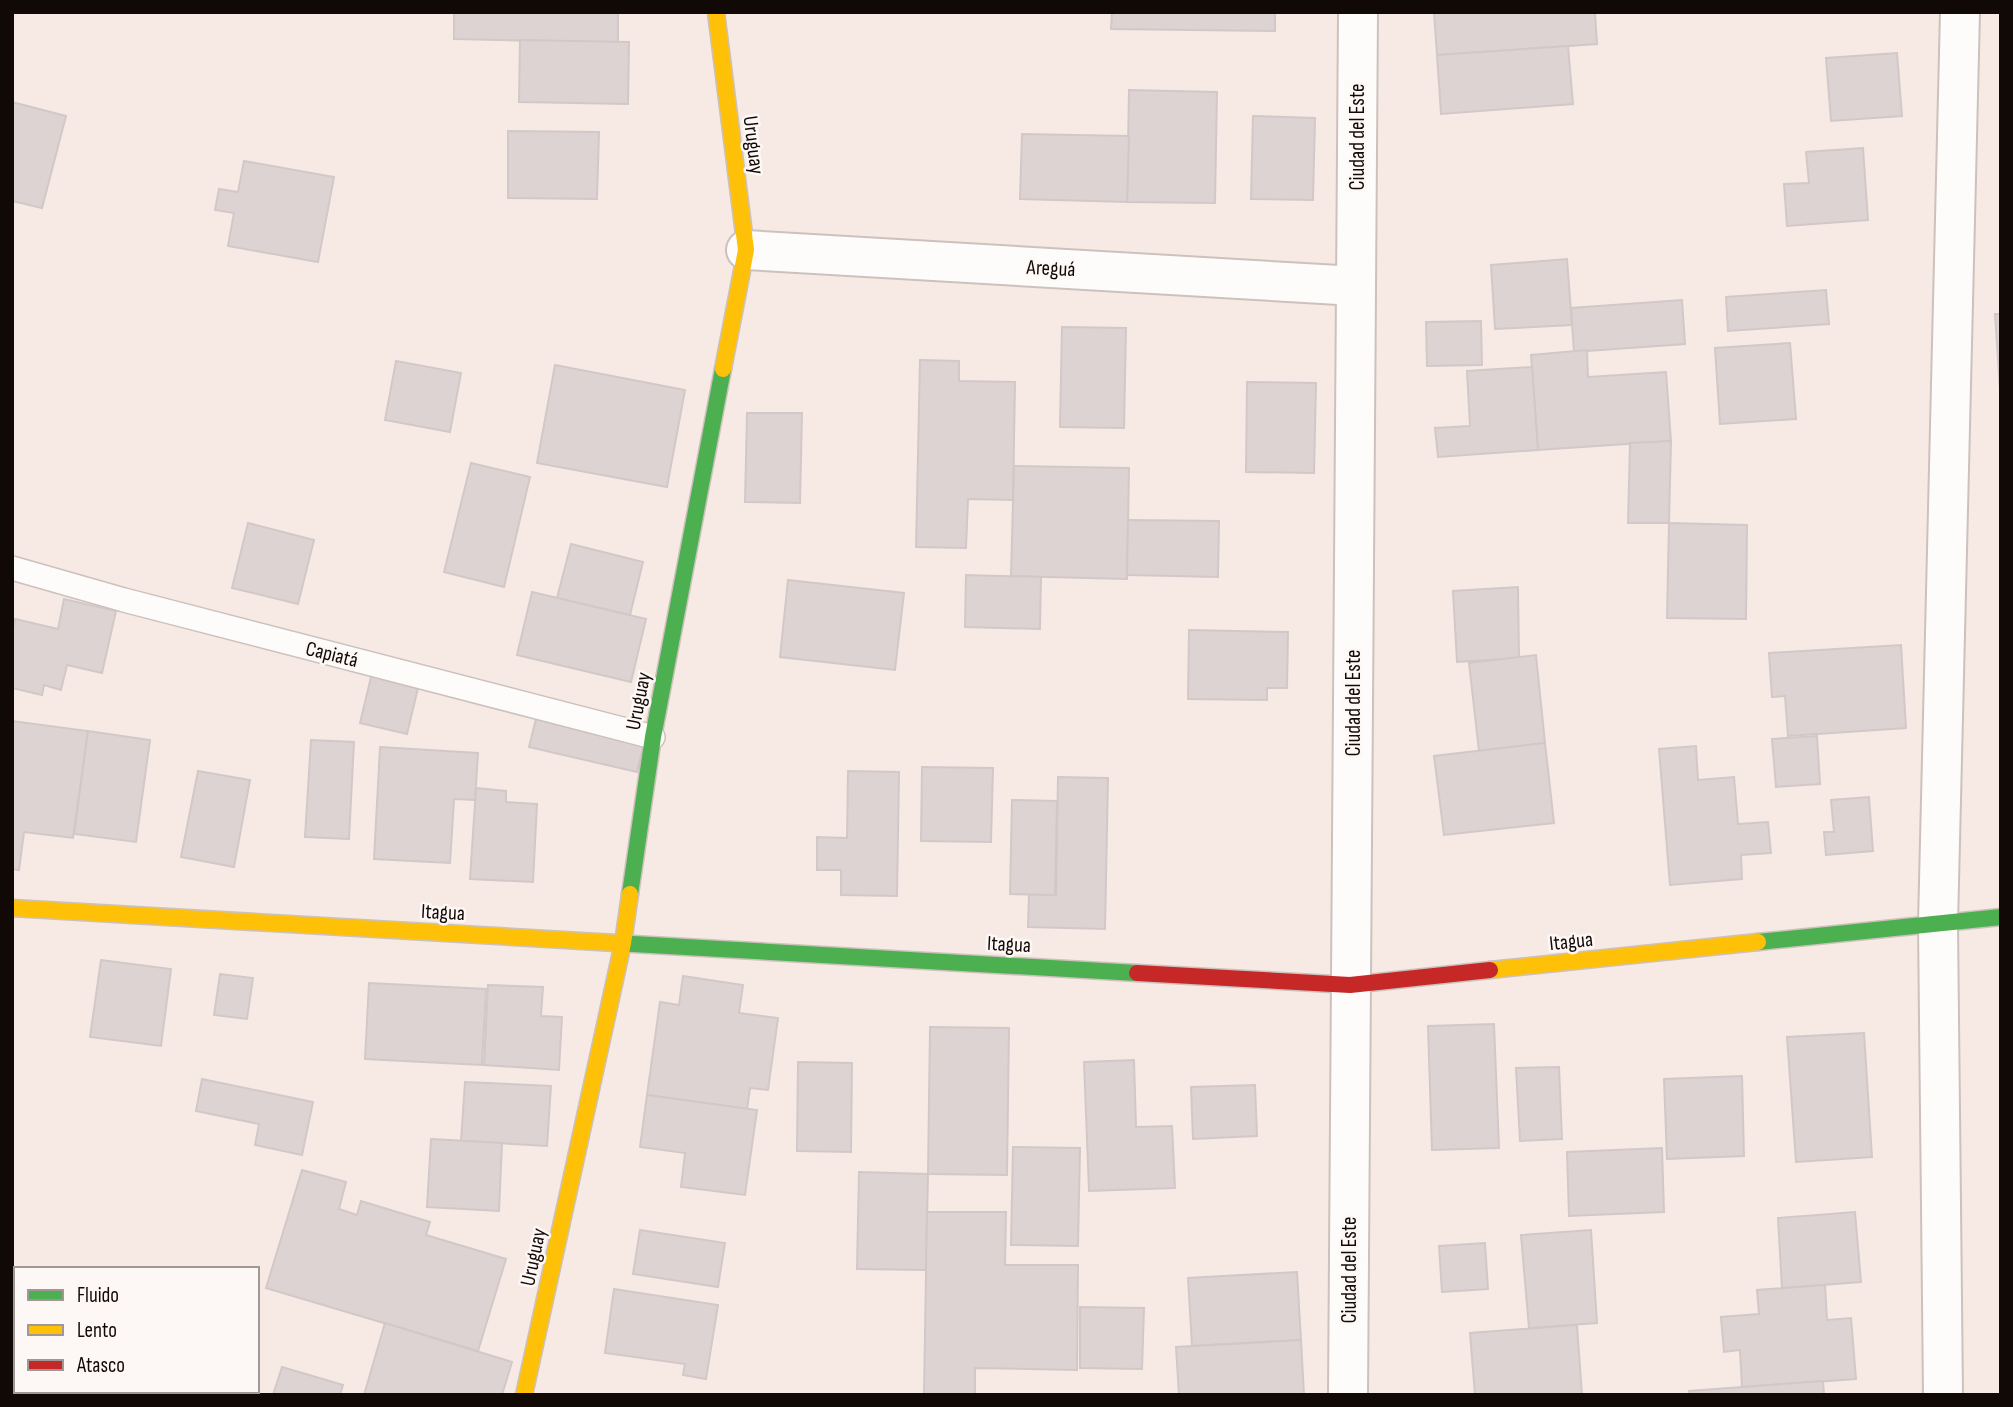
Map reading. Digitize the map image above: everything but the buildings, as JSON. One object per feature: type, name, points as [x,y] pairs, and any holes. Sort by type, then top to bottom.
[{"type":"street","name":"Uruguay","points":[[524,1395],[623,943],[653,737],[746,250],[716,12]]},
{"type":"street","name":"Ciudad del Este","points":[[1348,1395],[1357,12]]},
{"type":"street","points":[[1943,1395],[1938,924],[1960,12]]},
{"type":"street","name":"Areguá","points":[[746,250],[1356,286]]},
{"type":"street","name":"Itagua","points":[[12,908],[1350,985],[2001,917]]},
{"type":"lane","name":"Capiatá","points":[[12,568],[124,600],[653,737]]},
{"type":"traffic: fast","points":[[630,894],[653,737],[723,369]]},
{"type":"traffic: fast","points":[[1758,942],[2001,917]]},
{"type":"traffic: fast","points":[[616,943],[1137,973]]},
{"type":"traffic: slow","points":[[716,12],[746,250],[723,369]]},
{"type":"traffic: slow","points":[[524,1395],[623,943],[630,894]]},
{"type":"traffic: slow","points":[[12,908],[616,943]]},
{"type":"traffic: slow","points":[[1490,970],[1758,942]]},
{"type":"traffic: jam","points":[[1137,973],[1350,985],[1490,970]]}]
